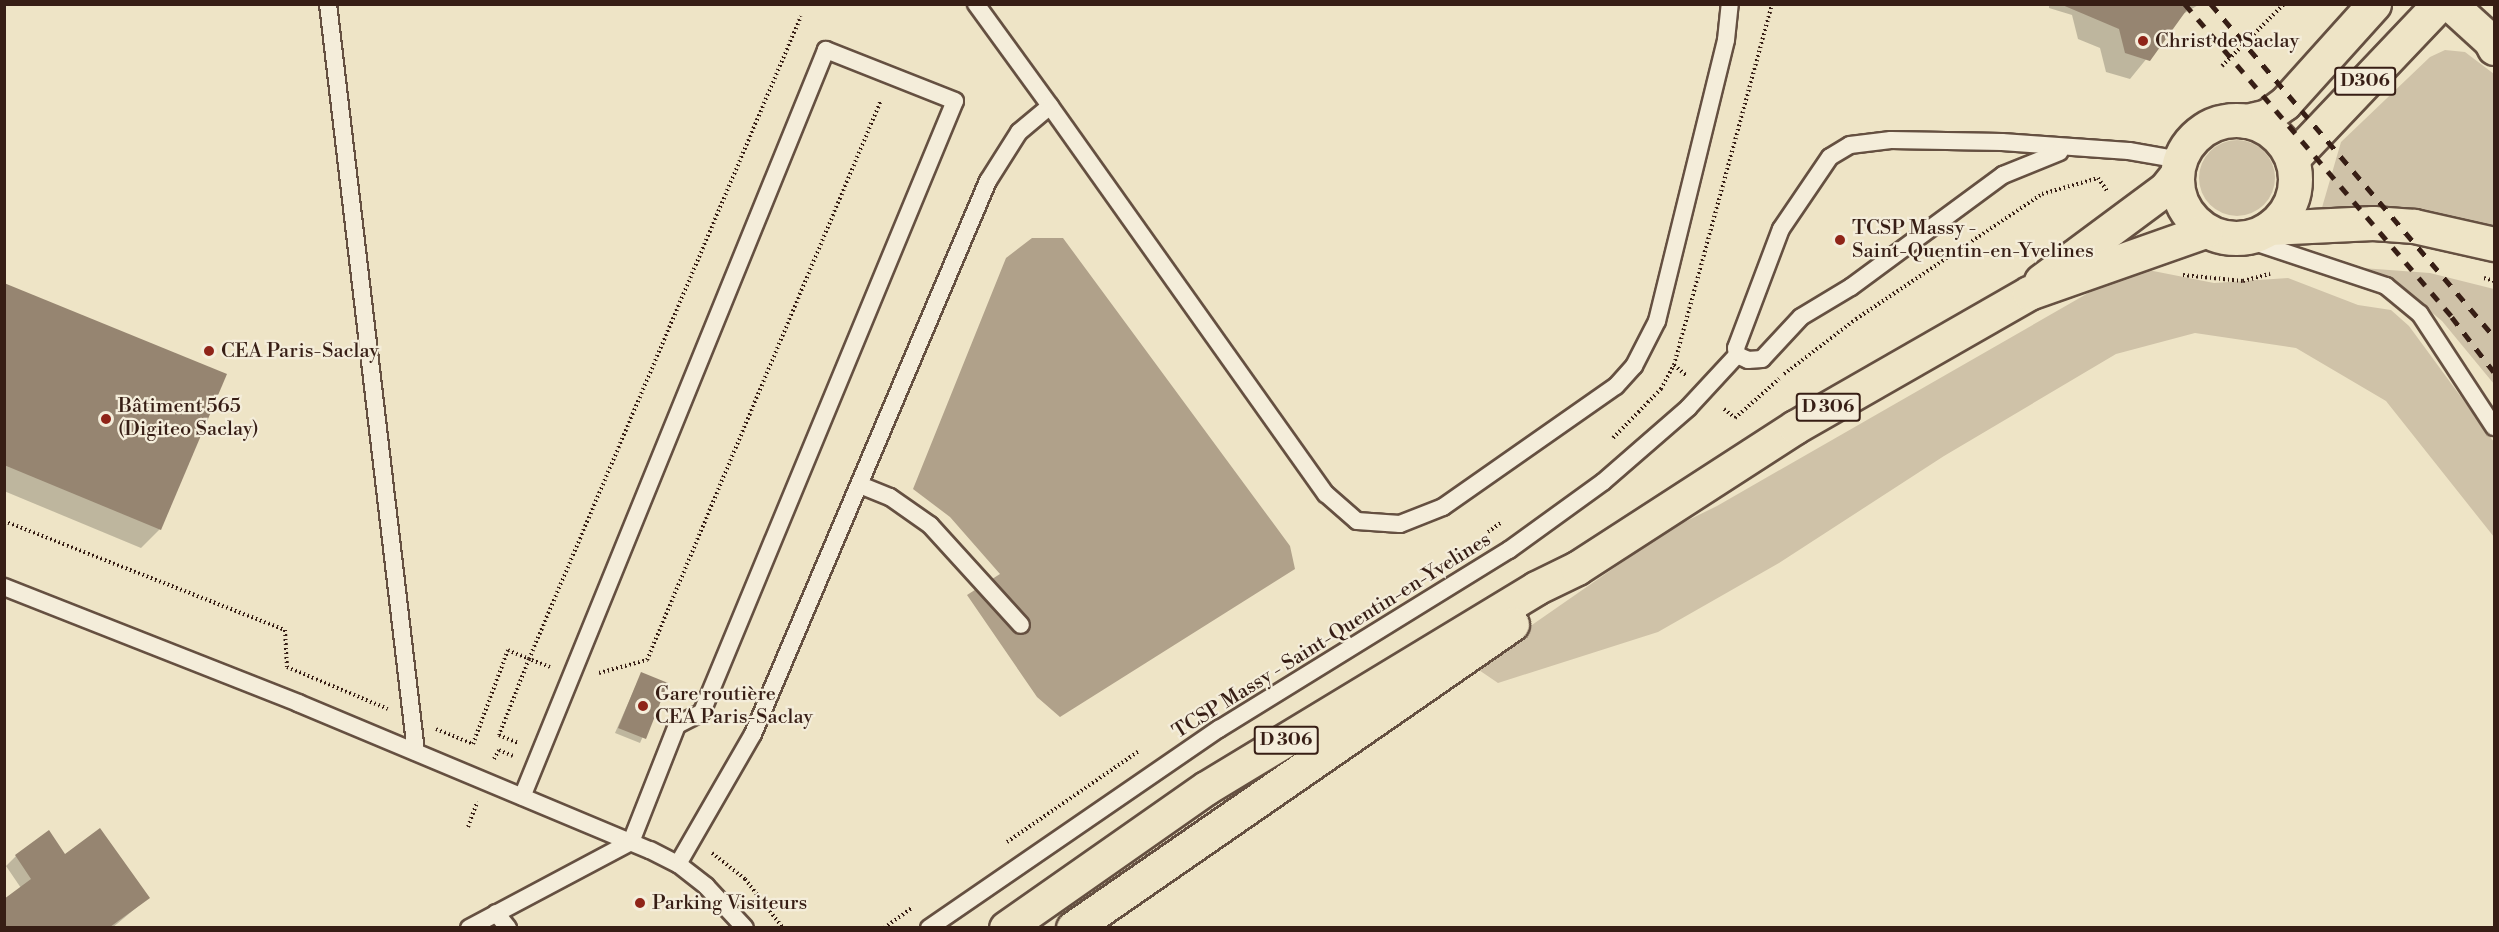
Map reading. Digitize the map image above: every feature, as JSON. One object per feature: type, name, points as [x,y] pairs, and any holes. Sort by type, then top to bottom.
[{"type":"main road","points":[[2374,4],[2285,103],[2267,116],[2246,121],[2228,120],[2203,129],[2193,137],[2179,167],[2184,210],[2205,231],[2255,233],[2373,224],[2414,226],[2494,244]]},
{"type":"main road","name":"D306","points":[[2292,159],[2439,4]]},
{"type":"main road","points":[[2450,4],[2493,44]]},
{"type":"main road","points":[[2246,121],[2274,133],[2292,159],[2296,174],[2292,198],[2281,218],[2255,233]]},
{"type":"main road","name":"D 306","points":[[2029,292],[2062,262],[2166,188],[2179,167]]},
{"type":"main road","name":"D 306","points":[[1006,927],[1206,789],[1474,625],[1577,568],[1795,427],[2029,292],[2205,231]]},
{"type":"main road","name":"D 306","points":[[1073,927],[1479,649],[1545,600],[1577,568]]},
{"type":"lane","points":[[328,4],[416,752]]},
{"type":"lane","points":[[976,4],[1326,494],[1357,521],[1400,524],[1453,500],[1616,386],[1634,366],[1658,321],[1726,40],[1730,4]]},
{"type":"lane","points":[[469,927],[631,842],[677,725],[702,712],[955,101],[826,50],[522,796]]},
{"type":"lane","points":[[678,864],[753,734],[988,181],[1019,132],[1050,106]]},
{"type":"lane","points":[[2066,149],[2003,176],[1851,287],[1801,317],[1762,359],[1748,360],[1737,355],[1736,348],[1781,229],[1830,157],[1850,145],[1891,140],[2002,142],[2066,149],[2129,151],[2179,167]]},
{"type":"lane","points":[[2255,233],[2386,286],[2420,314],[2494,427]]},
{"type":"lane","name":"TCSP Massy - Saint-Quentin-en-Yvelines","points":[[929,927],[1219,729],[1509,550],[1603,482],[1688,408],[1737,355]]},
{"type":"lane","points":[[860,485],[890,497],[930,525],[1021,625]]},
{"type":"lane","points":[[4,587],[416,752],[631,842],[678,864],[706,886],[745,927]]},
{"type":"lane","points":[[496,913],[508,927]]},
{"type":"path","points":[[1607,443],[1661,389],[1674,365],[1772,4]]},
{"type":"path","points":[[2222,66],[2284,4]]},
{"type":"path","points":[[1724,409],[1735,418],[1798,362],[1856,319],[2042,194],[2082,180]]},
{"type":"path","points":[[2176,276],[2197,274],[2243,281]]},
{"type":"path","points":[[2477,276],[2494,282]]},
{"type":"path","points":[[1674,365],[1689,378]]},
{"type":"path","points":[[4,520],[285,630],[287,668],[473,744],[508,650],[530,659],[499,735],[529,747]]},
{"type":"path","points":[[1486,533],[1504,521]]},
{"type":"path","points":[[1000,847],[1145,747]]},
{"type":"path","points":[[468,827],[499,750],[517,757]]},
{"type":"path","points":[[884,927],[923,901]]},
{"type":"shaded area","points":[[2445,50],[2465,52],[2494,74],[2494,230],[2447,216],[2374,206],[2321,211],[2341,142],[2430,57]]},
{"type":"shaded area","points":[[2237,140],[2251,143],[2264,151],[2272,164],[2275,178],[2272,192],[2264,205],[2251,213],[2237,216],[2223,213],[2210,205],[2202,192],[2199,178],[2202,164],[2210,151],[2223,143]]},
{"type":"shaded area","points":[[1032,238],[1063,238],[1290,546],[1295,569],[1060,717],[1037,697],[967,595],[1000,574],[950,517],[913,489],[1006,258]]},
{"type":"shaded area","points":[[2362,268],[2430,273],[2494,289],[2494,384],[2442,321],[2413,297]]},
{"type":"shaded area","points":[[2148,270],[2214,283],[2288,278],[2358,305],[2391,310],[2409,326],[2494,442],[2494,537],[2386,401],[2296,348],[2195,333],[2116,354],[1944,456],[1779,563],[1658,632],[1498,683],[1473,666],[1670,529],[1717,506],[2090,292]]},
{"type":"building","name":"Christ de Saclay","points":[[2060,4],[2191,4],[2150,61],[2125,53],[2119,29]]},
{"type":"building","name":"Bâtiment 565 (Digiteo Saclay)","points":[[4,283],[227,374],[161,530],[4,465]]},
{"type":"building","name":"Gare routière CEA Paris-Saclay","points":[[641,672],[668,683],[646,739],[618,728]]},
{"type":"building","points":[[100,828],[150,898],[110,927],[4,927],[4,899],[31,879],[15,855],[49,830],[65,854]]},
{"type":"railway","points":[[2185,4],[2452,317],[2494,372]]},
{"type":"railway","points":[[2211,4],[2494,337]]},
{"type":"place","name":"Christ de Saclay","points":[[2143,41]]},
{"type":"place","name":"TCSP Massy - Saint-Quentin-en-Yvelines","points":[[1840,240]]},
{"type":"place","name":"CEA Paris-Saclay","points":[[209,351]]},
{"type":"place","name":"Bâtiment 565 (Digiteo Saclay)","points":[[106,419]]},
{"type":"place","name":"Gare routière CEA Paris-Saclay","points":[[643,706]]},
{"type":"place","name":"Parking Visiteurs","points":[[640,903]]}]
